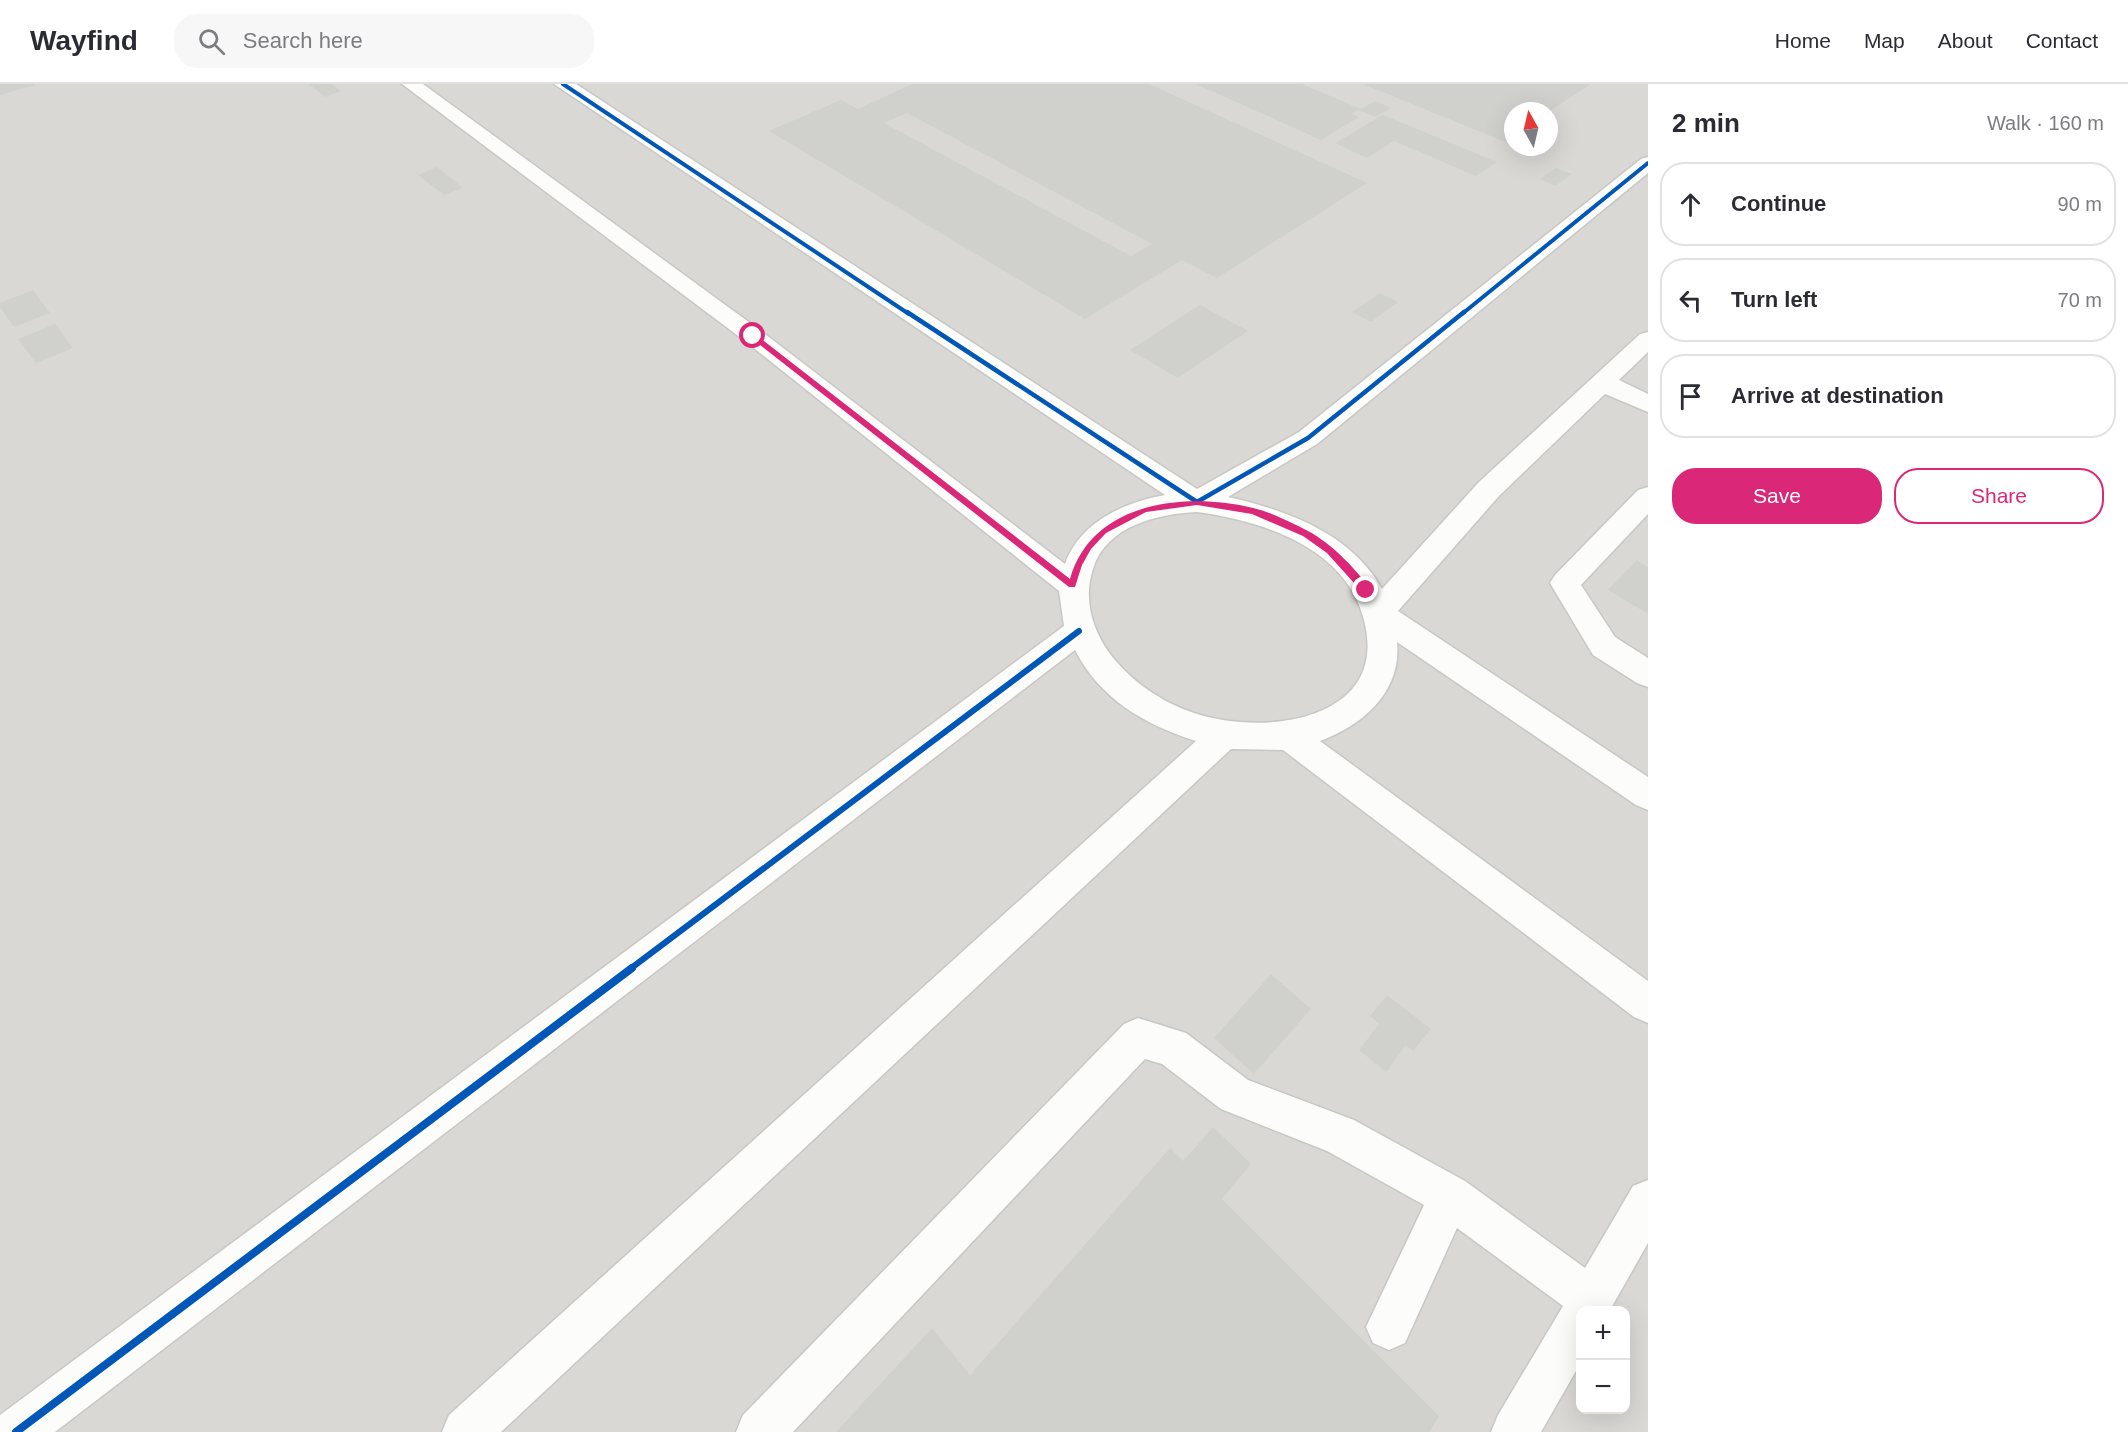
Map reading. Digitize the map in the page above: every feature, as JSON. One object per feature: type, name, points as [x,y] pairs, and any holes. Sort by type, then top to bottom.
[{"type":"street","points":[[411,84],[753,336],[1072,585]]},
{"type":"street","points":[[563,84],[1139,467],[1197,502]]},
{"type":"street","points":[[1197,502],[1308,438],[1648,163]]},
{"type":"street","points":[[1378,613],[1489,489],[1648,339]]},
{"type":"street","points":[[1602,382],[1648,404]]},
{"type":"street","points":[[1648,497],[1565,584],[1604,646],[1648,674]]},
{"type":"street","points":[[1197,502],[1253,511],[1306,534],[1330,550],[1350,569],[1366,590],[1378,613],[1383,636],[1383,659],[1375,681],[1362,700],[1342,717],[1318,729],[1289,736],[1257,738],[1224,735],[1192,726],[1161,713],[1133,696],[1109,676],[1091,654],[1079,631],[1073,608],[1072,585],[1078,565],[1088,547],[1103,531],[1145,509],[1197,502]]},
{"type":"street","points":[[1378,613],[1648,795]]},
{"type":"street","points":[[16,1432],[1079,631]]},
{"type":"street","points":[[466,1432],[1224,735]]},
{"type":"street","points":[[1289,736],[1648,1004]]},
{"type":"street","points":[[760,1432],[1138,1038],[1172,1047],[1236,1095],[1339,1135],[1450,1196],[1581,1306]]},
{"type":"street","points":[[1389,1327],[1450,1196]]},
{"type":"street","points":[[1588,1306],[1648,1201]]},
{"type":"street","points":[[1515,1432],[1576,1327]]},
{"type":"shaded area","points":[[0,84],[1648,84],[1648,1432],[0,1432]]},
{"type":"building","points":[[0,84],[34,84],[35,85],[0,95]]},
{"type":"building","points":[[309,84],[332,84],[341,91],[325,97]]},
{"type":"building","points":[[912,84],[1149,84],[1367,183],[1217,278],[1182,260],[1085,319],[769,131],[841,100],[858,109]],"holes":[[[907,113],[1152,244],[1131,256],[884,123]]]},
{"type":"building","points":[[1196,84],[1302,84],[1361,109],[1375,101],[1391,108],[1375,117],[1358,110],[1351,114],[1359,117],[1321,140]]},
{"type":"building","points":[[1363,84],[1591,84],[1558,106],[1558,102],[1504,102],[1504,142]]},
{"type":"building","points":[[1383,115],[1497,162],[1476,176],[1394,141],[1367,158],[1335,143]]},
{"type":"building","points":[[437,167],[463,188],[444,195],[418,175]]},
{"type":"building","points":[[1556,168],[1572,174],[1555,186],[1540,179]]},
{"type":"building","points":[[33,290],[50,313],[14,327],[0,307],[0,303]]},
{"type":"building","points":[[1380,293],[1398,302],[1371,322],[1352,312]]},
{"type":"building","points":[[1200,305],[1248,331],[1178,378],[1130,350]]},
{"type":"building","points":[[55,324],[73,348],[36,363],[18,339]]},
{"type":"building","points":[[1637,560],[1648,567],[1648,614],[1608,590]]},
{"type":"building","points":[[1271,974],[1311,1009],[1254,1074],[1214,1038]]},
{"type":"building","points":[[1387,995],[1431,1029],[1413,1051],[1406,1045],[1386,1072],[1359,1050],[1379,1024],[1370,1016]]},
{"type":"building","points":[[1213,1127],[1251,1164],[1222,1199],[1439,1416],[1429,1432],[836,1432],[932,1328],[970,1375],[1170,1148],[1183,1161]]},
{"type":"cycle path","points":[[563,84],[1149,473],[1197,502],[1308,438],[1648,163]]},
{"type":"cycle path","points":[[16,1432],[1079,631]]},
{"type":"route","points":[[753,336],[1072,585],[1078,565],[1088,547],[1103,531],[1122,519],[1145,509],[1197,502],[1253,511],[1306,534],[1330,550],[1350,569],[1366,590]]}]
